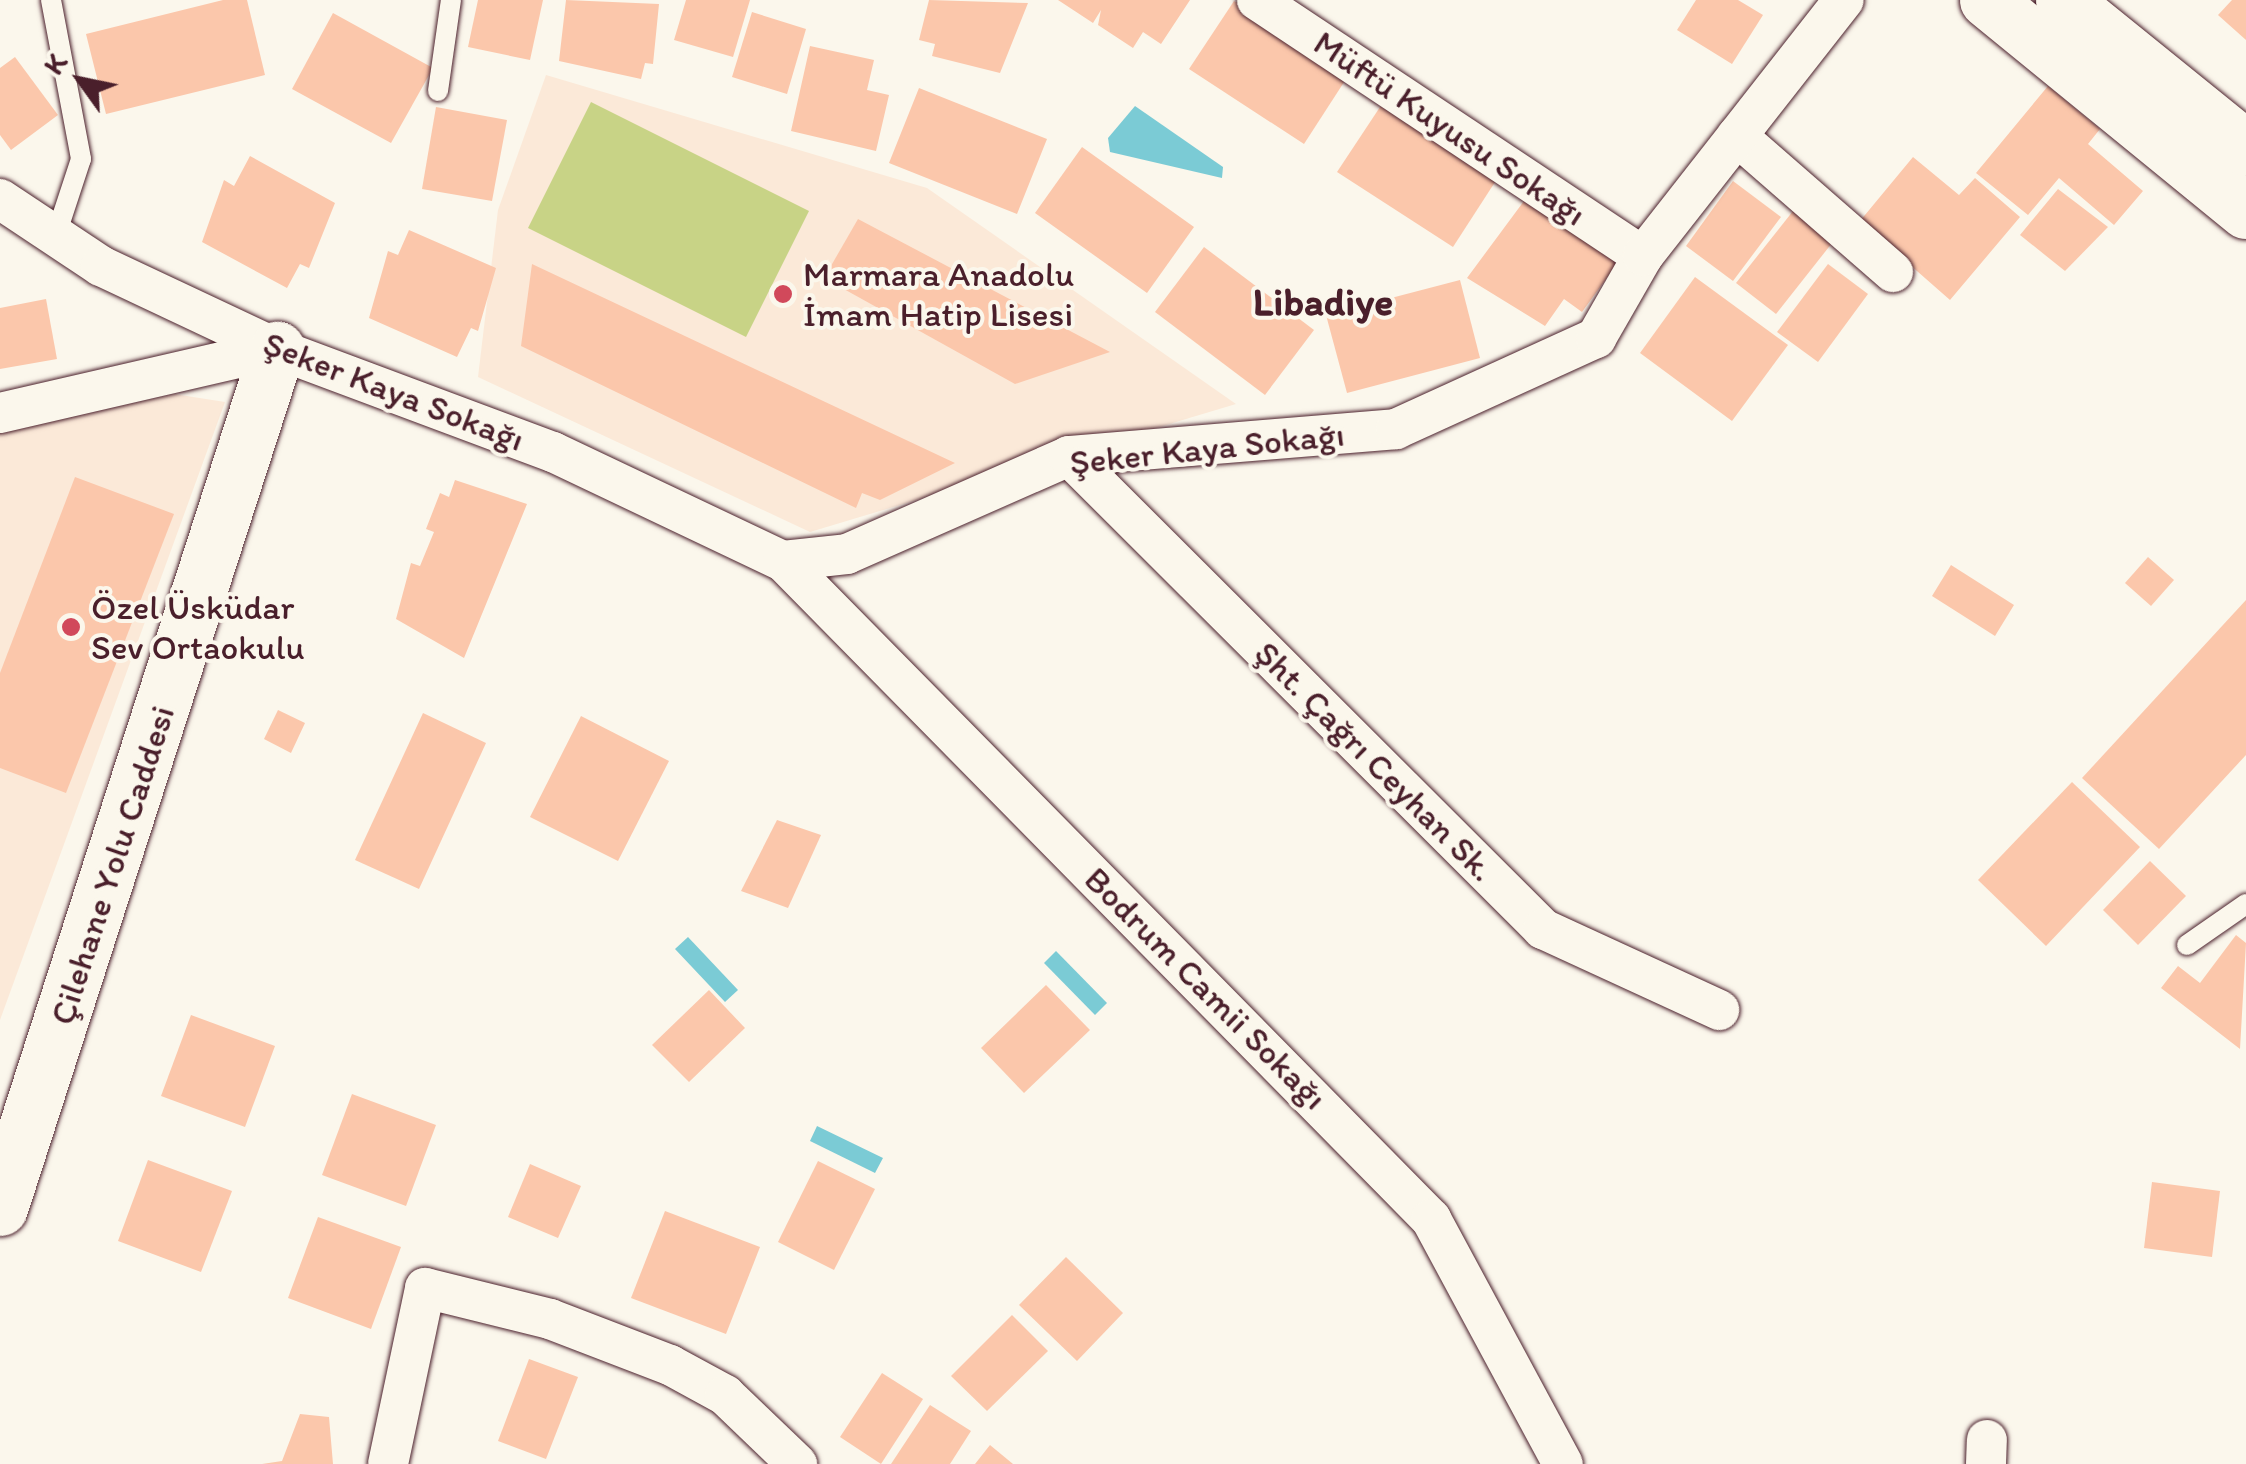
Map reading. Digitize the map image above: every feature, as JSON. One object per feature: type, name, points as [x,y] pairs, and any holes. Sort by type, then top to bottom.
[{"type":"street","name":"Müftü Kuyusu Sokağı","points":[[1257,0],[1642,256]]},
{"type":"street","name":"Şeker Kaya Sokağı","points":[[0,200],[55,238],[277,350],[553,452],[783,561],[847,554],[1069,456],[1396,429],[1596,338],[1642,256],[1844,0]]},
{"type":"street","points":[[1987,0],[2246,211]]},
{"type":"street","points":[[2063,0],[2246,148]]},
{"type":"street","points":[[1736,136],[1893,272]]},
{"type":"street","points":[[0,412],[277,350]]},
{"type":"street","name":"Çilehane Yolu Caddesi","points":[[0,1208],[277,350]]},
{"type":"street","name":"Şht. Çağrı Ceyhan Sk.","points":[[1069,456],[1543,929],[1719,1010]]},
{"type":"street","name":"Bodrum Camii Sokağı","points":[[783,561],[1431,1219],[1563,1464]]},
{"type":"street","points":[[388,1464],[425,1288],[569,1325],[670,1365],[724,1396],[798,1464]]},
{"type":"lane","points":[[51,0],[81,159],[55,238]]},
{"type":"lane","points":[[438,90],[451,0]]},
{"type":"lane","points":[[2187,945],[2246,904]]},
{"type":"shaded area","name":"Marmara Anadolu İmam Hatip Lisesi","points":[[546,75],[927,188],[1236,404],[810,532],[478,377],[498,210]]},
{"type":"shaded area","name":"Özel Üsküdar Sev Ortaokulu","points":[[174,394],[225,402],[0,1020],[0,432]]},
{"type":"green space","points":[[591,102],[809,211],[746,337],[528,228]]},
{"type":"water","points":[[1135,106],[1223,167],[1222,178],[1110,152],[1108,138]]},
{"type":"water","points":[[688,937],[738,990],[725,1002],[675,949]]},
{"type":"water","points":[[1056,951],[1107,1003],[1095,1015],[1044,963]]},
{"type":"water","points":[[817,1126],[883,1158],[875,1173],[810,1141]]},
{"type":"building","points":[[223,0],[247,0],[265,75],[106,114],[86,34]]},
{"type":"building","points":[[478,0],[543,0],[530,60],[468,47]]},
{"type":"building","points":[[566,0],[659,4],[653,64],[645,63],[641,79],[559,61]]},
{"type":"building","points":[[686,0],[750,0],[733,57],[674,40]]},
{"type":"building","points":[[929,0],[1028,3],[1000,73],[932,56],[935,44],[919,40]]},
{"type":"building","points":[[1058,0],[1190,0],[1161,44],[1143,32],[1133,48],[1098,25],[1101,10],[1093,23]]},
{"type":"building","points":[[1696,0],[1738,0],[1763,15],[1732,64],[1677,30]]},
{"type":"building","points":[[2232,0],[2246,0],[2246,40],[2218,15]]},
{"type":"building","points":[[1234,1],[1348,76],[1304,144],[1189,69]]},
{"type":"building","points":[[752,12],[806,29],[787,94],[732,77]]},
{"type":"building","points":[[333,13],[433,68],[391,143],[292,89]]},
{"type":"building","points":[[810,46],[874,60],[867,90],[889,95],[876,151],[791,131]]},
{"type":"building","points":[[15,57],[58,115],[11,150],[0,135],[0,68]]},
{"type":"building","points":[[2048,86],[2100,129],[2088,144],[2143,191],[2114,225],[2059,178],[2028,215],[1976,173]]},
{"type":"building","points":[[919,88],[1047,139],[1017,214],[889,163]]},
{"type":"building","points":[[1382,104],[1497,179],[1453,247],[1337,172]]},
{"type":"building","points":[[436,107],[507,120],[492,201],[422,189]]},
{"type":"building","points":[[1082,147],[1194,227],[1147,293],[1035,213]]},
{"type":"building","points":[[250,156],[335,203],[309,268],[300,264],[287,288],[202,242],[224,180],[234,186]]},
{"type":"building","points":[[1913,157],[1959,195],[1975,178],[2020,217],[1950,300],[1860,221]]},
{"type":"building","points":[[1733,181],[1781,217],[1733,281],[1686,246]]},
{"type":"building","points":[[1535,186],[1625,253],[1582,312],[1564,299],[1545,326],[1467,278]]},
{"type":"building","points":[[2058,189],[2108,227],[2065,271],[2020,235]]},
{"type":"building","points":[[1797,206],[1836,238],[1776,314],[1736,283]]},
{"type":"building","points":[[858,219],[1110,352],[1015,384],[824,278]]},
{"type":"building","points":[[409,230],[496,268],[478,331],[471,328],[457,357],[369,318],[388,251],[398,255]]},
{"type":"building","points":[[1204,247],[1314,330],[1265,395],[1155,312]]},
{"type":"building","points":[[532,264],[955,463],[880,500],[862,493],[856,508],[521,346]]},
{"type":"building","points":[[1828,264],[1868,294],[1818,362],[1777,332]]},
{"type":"building","points":[[1695,277],[1788,345],[1732,421],[1640,353]]},
{"type":"building","points":[[1460,280],[1480,358],[1347,393],[1326,315]]},
{"type":"building","points":[[46,299],[57,359],[0,369],[0,308]]},
{"type":"building","points":[[75,477],[174,514],[66,793],[0,768],[0,673]]},
{"type":"building","points":[[455,480],[527,504],[464,658],[396,619],[411,563],[420,566],[434,532],[426,529],[440,493],[449,497]]},
{"type":"building","points":[[2148,557],[2174,580],[2151,606],[2125,583]]},
{"type":"building","points":[[1951,565],[2014,605],[1995,636],[1932,596]]},
{"type":"building","points":[[2246,600],[2246,755],[2159,849],[2082,778]]},
{"type":"building","points":[[278,710],[305,723],[291,753],[264,739]]},
{"type":"building","points":[[423,713],[486,743],[419,889],[355,860]]},
{"type":"building","points":[[581,716],[669,761],[618,861],[530,817]]},
{"type":"building","points":[[2072,782],[2140,847],[2046,946],[1978,880]]},
{"type":"building","points":[[777,820],[821,835],[788,908],[741,891]]},
{"type":"building","points":[[2150,861],[2186,896],[2138,945],[2103,910]]},
{"type":"building","points":[[2236,935],[2246,943],[2240,1049],[2161,988],[2178,966],[2200,983]]},
{"type":"building","points":[[1046,985],[1090,1030],[1024,1093],[981,1048]]},
{"type":"building","points":[[709,990],[745,1028],[689,1082],[652,1045]]},
{"type":"building","points":[[191,1015],[275,1046],[245,1127],[161,1096]]},
{"type":"building","points":[[352,1094],[436,1125],[406,1206],[322,1175]]},
{"type":"building","points":[[148,1160],[232,1191],[201,1272],[118,1241]]},
{"type":"building","points":[[818,1161],[875,1189],[834,1270],[778,1242]]},
{"type":"building","points":[[530,1164],[581,1186],[558,1238],[508,1217]]},
{"type":"building","points":[[2152,1182],[2220,1191],[2212,1257],[2144,1248]]},
{"type":"building","points":[[665,1211],[760,1247],[726,1334],[631,1298]]},
{"type":"building","points":[[318,1217],[401,1247],[371,1329],[288,1298]]},
{"type":"building","points":[[1066,1257],[1123,1313],[1077,1361],[1019,1305]]},
{"type":"building","points":[[1012,1315],[1048,1351],[987,1411],[951,1376]]},
{"type":"building","points":[[529,1359],[578,1377],[546,1459],[498,1441]]},
{"type":"building","points":[[882,1373],[923,1399],[881,1464],[840,1437]]},
{"type":"building","points":[[930,1405],[971,1431],[950,1464],[891,1464]]},
{"type":"building","points":[[300,1414],[329,1417],[333,1464],[262,1464],[282,1461]]},
{"type":"building","points":[[990,1445],[1013,1464],[975,1464]]},
{"type":"place","name":"Marmara Anadolu İmam Hatip Lisesi","points":[[783,294]]},
{"type":"place","name":"Özel Üsküdar Sev Ortaokulu","points":[[71,627]]},
{"type":"district","name":"Libadiye","points":[[1323,301]]}]
